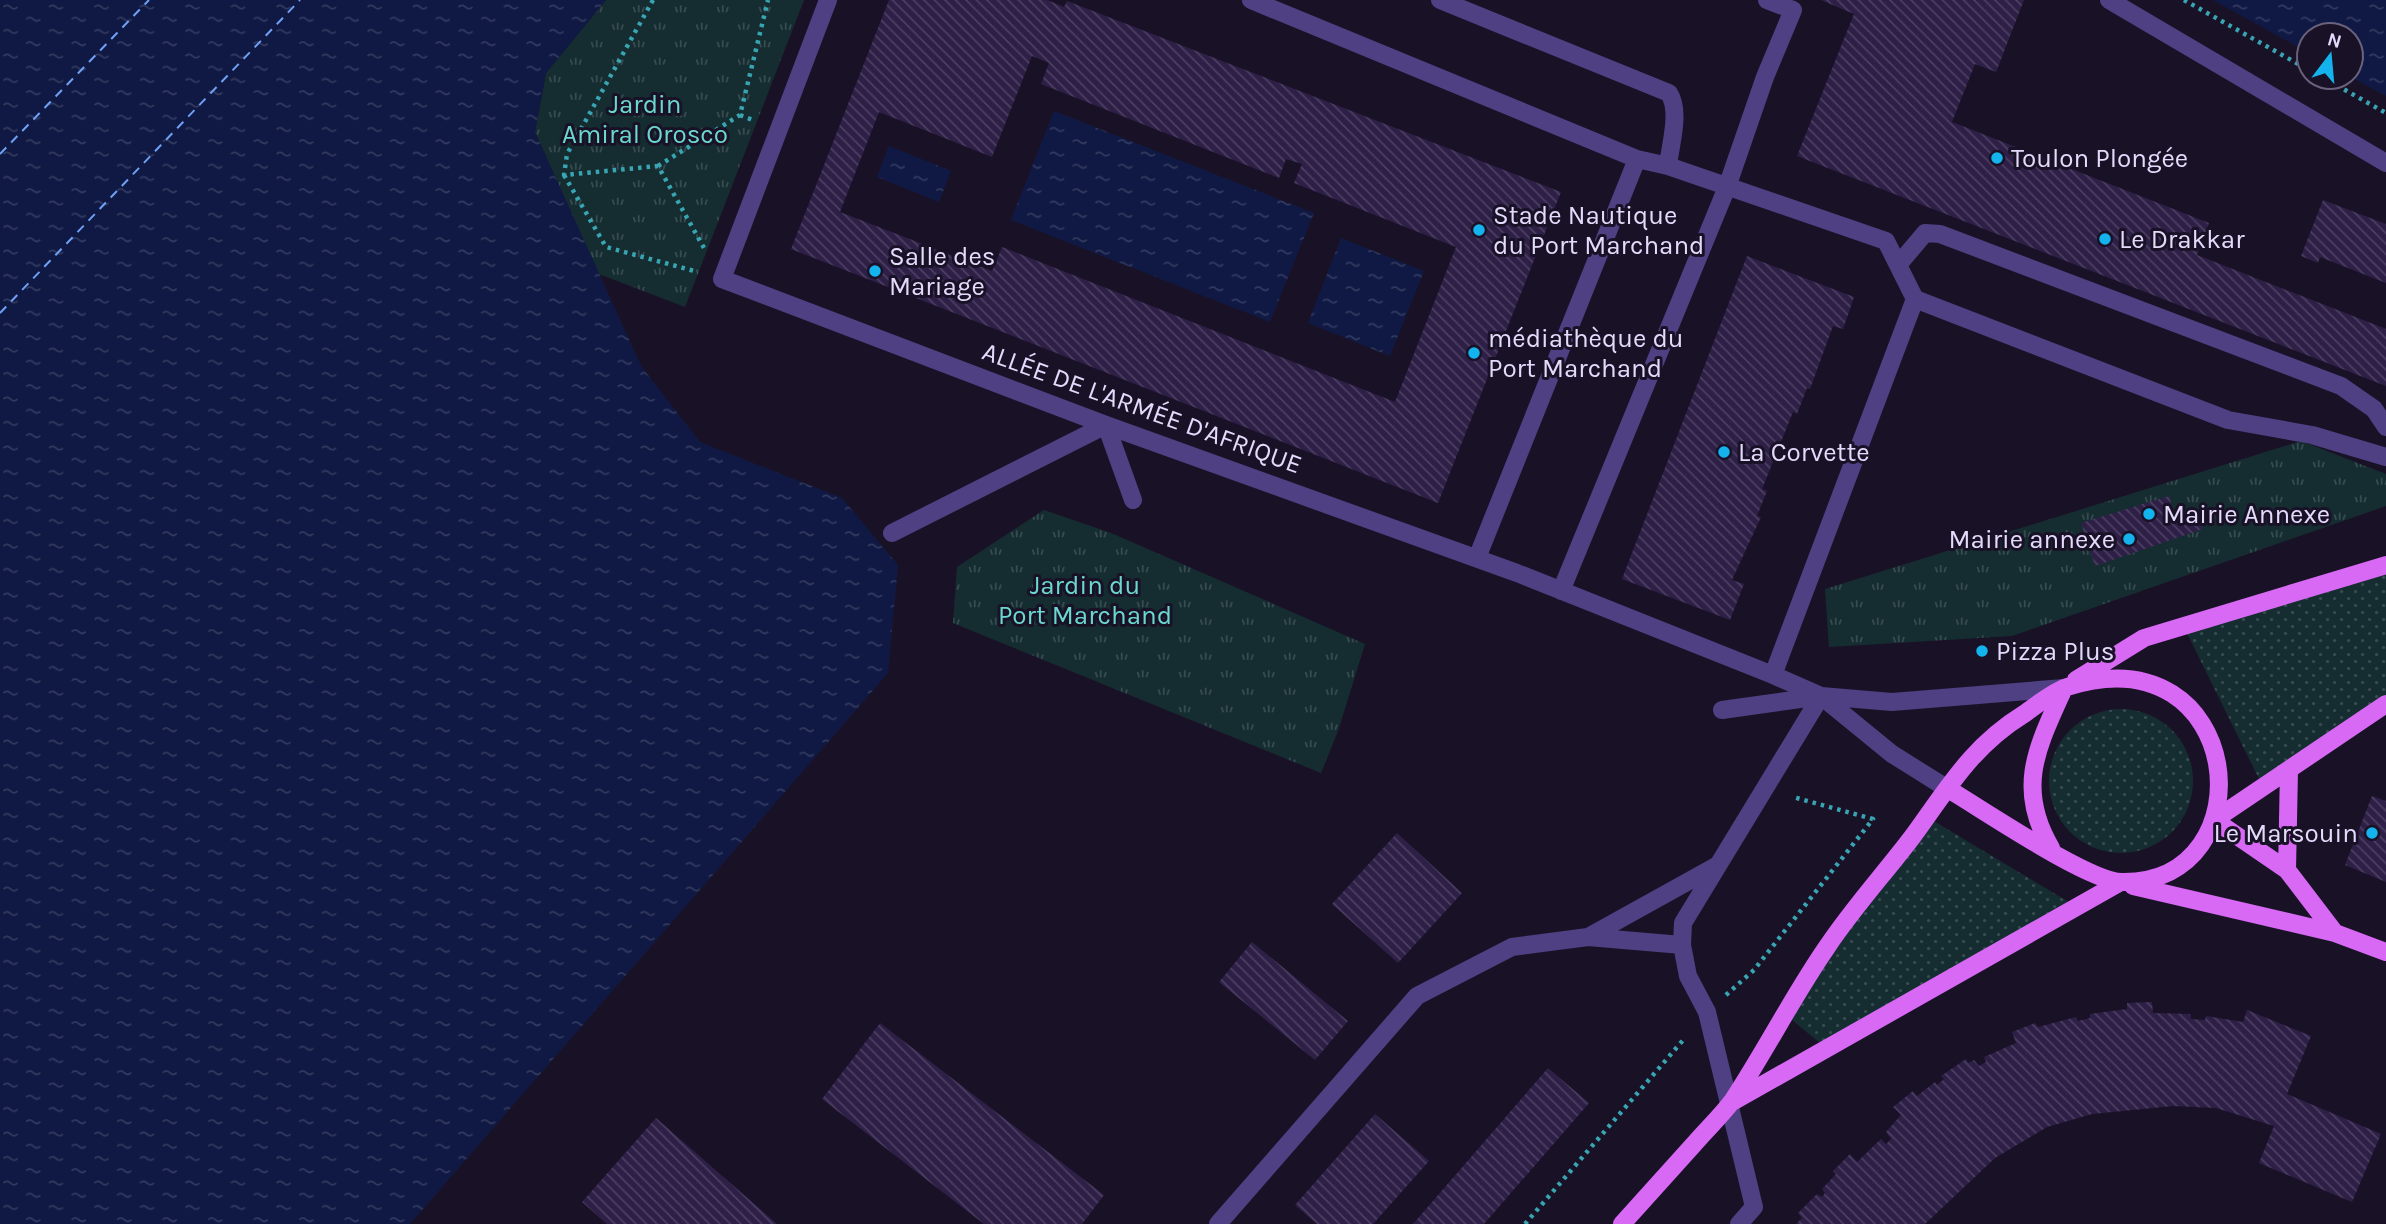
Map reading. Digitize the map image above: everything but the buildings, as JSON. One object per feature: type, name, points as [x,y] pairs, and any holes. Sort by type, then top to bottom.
[{"type":"main road","points":[[1622,1224],[1731,1103],[1827,946],[1948,789],[1969,757],[1998,732],[2144,638],[2386,565]]},
{"type":"main road","points":[[1731,1103],[2119,883],[2155,878],[2176,869],[2204,838],[2214,820],[2220,794],[2221,769],[2214,746],[2189,707],[2157,685],[2131,678],[2106,678],[2064,688]]},
{"type":"main road","points":[[2053,851],[2036,823],[2032,801],[2033,782],[2043,735],[2064,688]]},
{"type":"main road","points":[[2214,820],[2386,704]]},
{"type":"main road","points":[[2287,870],[2289,769]]},
{"type":"main road","points":[[1948,789],[2079,869],[2119,883],[2335,933],[2386,953]]},
{"type":"main road","points":[[2214,820],[2287,870],[2335,933]]},
{"type":"street","points":[[722,279],[828,0]]},
{"type":"street","points":[[1251,0],[1637,159],[1668,166],[1886,241],[1915,299],[2228,420],[2312,435],[2386,457]]},
{"type":"street","points":[[1440,0],[1669,93],[1673,100],[1674,119],[1668,166]]},
{"type":"street","points":[[1561,592],[1727,187],[1765,77],[1793,10],[1768,0]]},
{"type":"street","points":[[2109,0],[2386,163]]},
{"type":"street","points":[[1477,558],[1637,159]]},
{"type":"street","points":[[1898,265],[1925,233],[1940,234],[2341,386],[2374,409],[2386,427]]},
{"type":"street","name":"ALLÉE DE L'ARMÉE D'AFRIQUE","points":[[722,279],[1106,425],[1477,558],[1821,695],[1892,702],[1957,699],[2064,688]]},
{"type":"street","points":[[1773,675],[1915,299]]},
{"type":"street","points":[[892,533],[1106,425],[1133,500]]},
{"type":"street","points":[[1722,710],[1821,695]]},
{"type":"street","points":[[1739,1224],[1754,1207],[1707,1012],[1688,976],[1682,945],[1682,923],[1821,695]]},
{"type":"street","name":"ALLÉE DE L'ARMÉE D'AFRIQUE","points":[[1821,695],[1892,754],[1948,789]]},
{"type":"street","points":[[1588,937],[1719,864]]},
{"type":"street","points":[[1218,1224],[1417,996],[1512,947],[1588,937],[1682,945]]},
{"type":"path","points":[[653,0],[567,154],[564,175],[606,247],[722,279]]},
{"type":"path","points":[[564,175],[658,166],[740,115],[768,0]]},
{"type":"path","points":[[2184,0],[2295,61]]},
{"type":"path","points":[[2347,91],[2386,113]]},
{"type":"path","points":[[658,166],[722,279]]},
{"type":"green space","name":"Jardin Amiral Orosco","points":[[606,0],[804,0],[685,307],[599,274],[535,132],[546,73]]},
{"type":"green space","points":[[2301,441],[2386,474],[2386,506],[2012,636],[1829,647],[1825,589]]},
{"type":"green space","name":"Jardin du Port Marchand","points":[[1044,510],[1111,533],[1365,644],[1338,731],[1321,773],[953,623],[957,567]]},
{"type":"green space","points":[[2386,565],[2386,704],[2263,787],[2183,625]]},
{"type":"green space","points":[[2121,709],[2148,715],[2172,730],[2187,754],[2193,781],[2187,808],[2172,832],[2148,847],[2121,853],[2094,847],[2070,832],[2055,808],[2049,781],[2055,754],[2070,730],[2094,715]]},
{"type":"green space","points":[[1927,817],[2077,907],[1826,1048],[1785,1014]]},
{"type":"water","points":[[0,0],[606,0],[546,73],[535,132],[641,366],[700,442],[842,498],[898,565],[888,673],[410,1224],[0,1224]]},
{"type":"water","points":[[2213,0],[2386,0],[2386,96],[2365,85],[2365,21],[2295,21],[2295,45]]},
{"type":"water","points":[[1054,111],[1314,213],[1270,322],[1011,220]]},
{"type":"water","points":[[889,146],[951,171],[939,202],[877,177]]},
{"type":"water","points":[[1341,238],[1424,271],[1390,356],[1308,323]]},
{"type":"ferry route","points":[[0,154],[149,0]]},
{"type":"ferry route","points":[[0,313],[300,0]]},
{"type":"place","name":"Toulon Plongée","points":[[1997,158]]},
{"type":"place","name":"Stade Nautique du Port Marchand","points":[[1479,230]]},
{"type":"place","name":"Le Drakkar","points":[[2105,239]]},
{"type":"place","name":"Salle des Mariage","points":[[875,271]]},
{"type":"place","name":"médiathèque du Port Marchand","points":[[1474,353]]},
{"type":"place","name":"La Corvette","points":[[1724,452]]},
{"type":"place","name":"Mairie Annexe","points":[[2149,514]]},
{"type":"place","name":"Mairie annexe","points":[[2129,539]]},
{"type":"place","name":"Pizza Plus","points":[[1982,651]]},
{"type":"place","name":"Le Marsouin","points":[[2372,833]]}]
